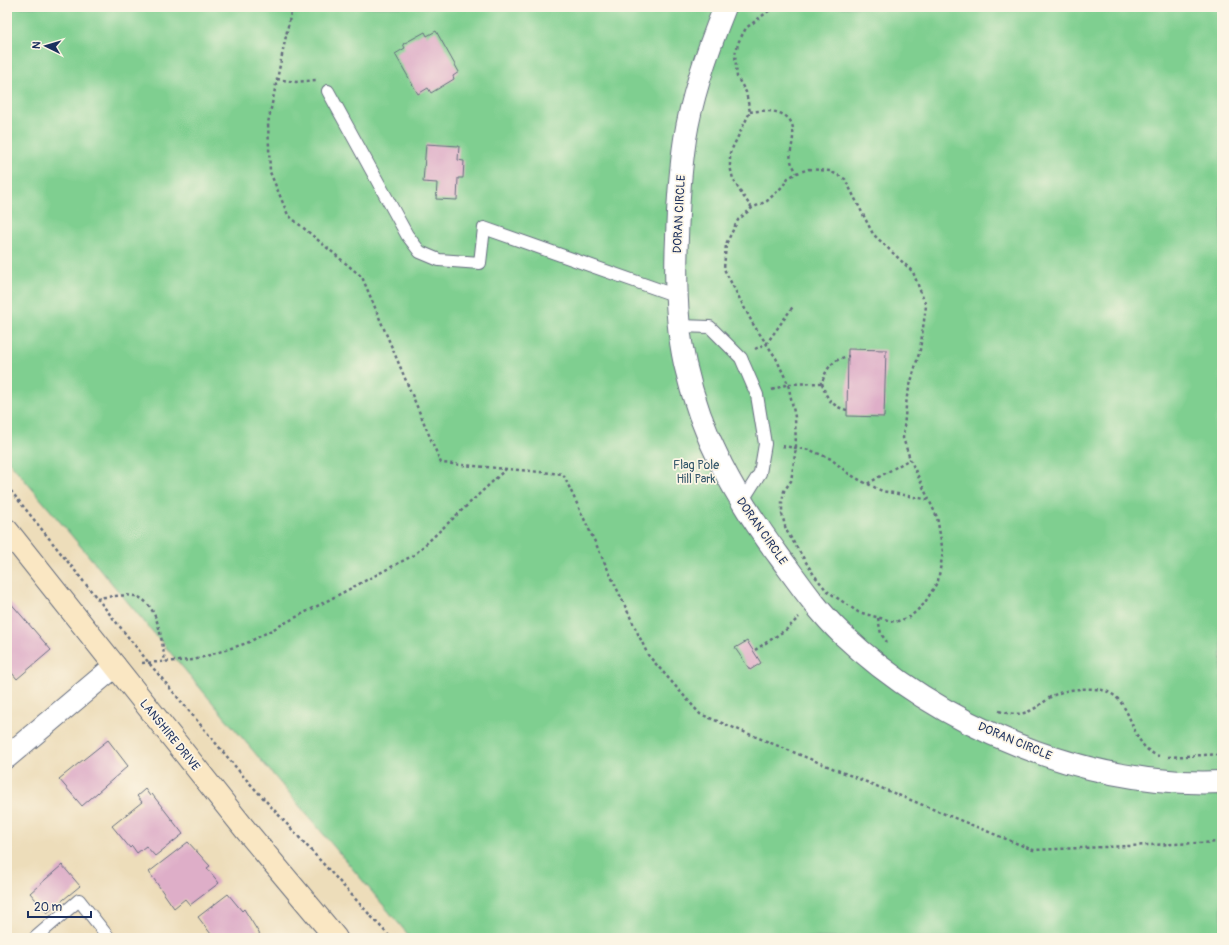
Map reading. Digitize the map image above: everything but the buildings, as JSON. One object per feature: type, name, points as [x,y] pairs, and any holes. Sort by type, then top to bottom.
[{"type":"street","name":"DORAN CIRCLE","points":[[725,7],[714,35],[698,85],[685,136],[679,194],[677,296],[679,326],[685,363],[705,431],[720,465],[741,503],[821,597],[839,631],[877,665],[914,692],[945,710],[1017,744],[1057,759],[1101,771],[1157,780],[1222,782]]},
{"type":"street","name":"LANSHIRE DRIVE","points":[[7,530],[115,666],[336,938]]},
{"type":"street","points":[[7,757],[115,666]]},
{"type":"lane","points":[[328,91],[407,235],[420,252],[439,260],[480,263],[484,228],[677,296]]},
{"type":"lane","points":[[679,326],[710,327],[741,358],[757,395],[766,444],[760,473],[741,503]]},
{"type":"lane","points":[[35,938],[79,900],[109,938]]},
{"type":"path","points":[[292,7],[268,123],[270,172],[288,214],[362,277],[441,463],[563,474],[648,655],[700,714],[1033,850],[1222,842]]},
{"type":"path","points":[[752,208],[733,179],[730,166],[730,153],[750,112],[746,92],[737,77],[735,54],[739,41],[746,28],[774,7]]},
{"type":"path","points":[[277,79],[296,82],[316,80],[328,91]]},
{"type":"path","points":[[750,112],[763,110],[775,111],[786,116],[792,124],[794,135],[791,148],[791,161],[797,172]]},
{"type":"path","points":[[809,169],[821,169],[838,174],[845,179],[873,234],[913,272],[926,306],[920,350],[907,396],[903,438],[910,459],[937,518],[943,552],[938,581],[924,604],[910,617],[895,622],[858,612],[821,597],[814,575],[786,530],[782,514],[784,491],[791,481],[796,448],[795,417],[788,384],[767,343],[753,324],[724,269],[726,244],[738,220],[752,208],[767,202],[783,186],[788,178],[797,172],[809,169]]},
{"type":"path","points":[[767,343],[794,305]]},
{"type":"path","points":[[847,410],[837,407],[828,400],[822,382],[828,366],[840,358],[848,356]]},
{"type":"path","points":[[788,384],[822,382]]},
{"type":"path","points":[[796,448],[810,450],[831,459],[849,474],[882,491],[930,500]]},
{"type":"path","points":[[867,484],[910,459]]},
{"type":"path","points":[[115,666],[149,662],[194,660],[247,643],[414,555],[507,469]]},
{"type":"path","points":[[7,486],[244,777],[391,938]]},
{"type":"path","points":[[97,598],[135,596],[148,604],[159,625],[165,662]]},
{"type":"path","points":[[755,650],[787,629],[821,597]]},
{"type":"path","points":[[878,618],[881,634],[889,645]]},
{"type":"path","points":[[1222,637],[1217,649],[1218,661],[1222,668]]},
{"type":"path","points":[[996,710],[1011,714],[1021,714],[1033,711],[1053,696],[1070,690],[1102,690],[1114,696],[1122,703],[1140,740],[1146,748],[1157,756],[1165,757],[1222,754]]},
{"type":"green space","name":"Flag Pole Hill Park","points":[[7,7],[1222,7],[1222,938],[411,938],[7,459]]}]
